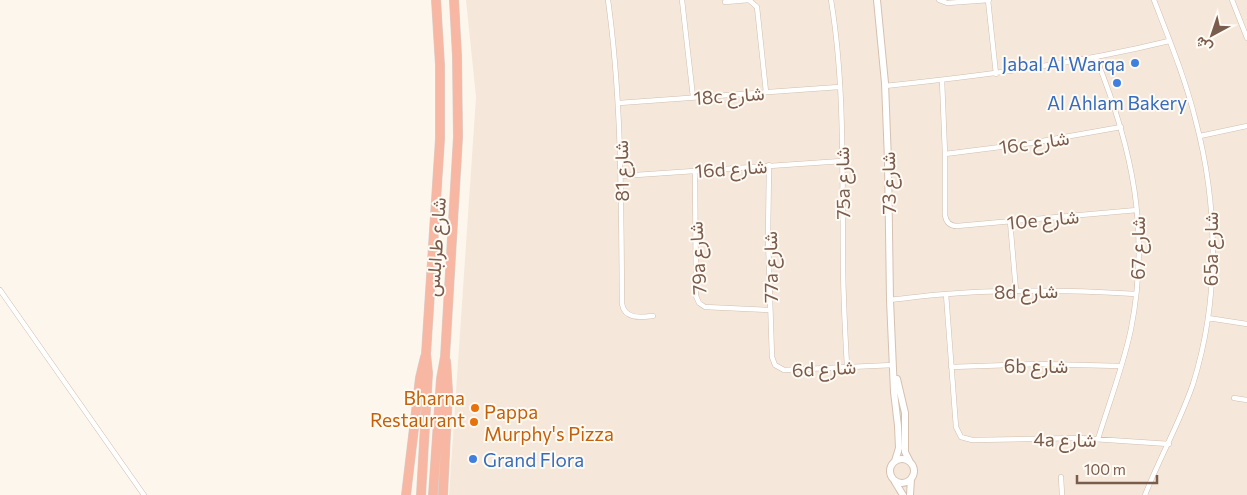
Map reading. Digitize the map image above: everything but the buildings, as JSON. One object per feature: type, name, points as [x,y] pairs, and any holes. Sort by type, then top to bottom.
[{"type":"highway","name":"شارع طرابلس","points":[[421,495],[428,373],[426,354],[440,139],[440,65],[436,0]]},
{"type":"highway","name":"شارع طرابلس","points":[[433,495],[441,378],[445,357],[458,137],[454,0]]},
{"type":"highway","points":[[406,495],[420,378],[426,354]]},
{"type":"highway","points":[[443,495],[448,391],[445,357]]},
{"type":"street","name":"شارع 81","points":[[608,0],[619,102],[623,308],[630,316],[653,316]]},
{"type":"street","points":[[682,0],[693,97]]},
{"type":"street","points":[[725,2],[749,0],[757,7],[766,92]]},
{"type":"street","name":"75a شارع","points":[[831,0],[839,87],[842,161],[843,286],[847,366]]},
{"type":"street","name":"شارع 73","points":[[877,0],[885,84],[890,299],[898,437],[898,451],[895,461]]},
{"type":"street","points":[[939,0],[947,2],[989,0],[996,74]]},
{"type":"street","name":"65a شارع","points":[[1145,495],[1169,444],[1193,382],[1208,318],[1212,275],[1212,225],[1209,190],[1200,136],[1190,97],[1154,0]]},
{"type":"street","points":[[1232,0],[1247,38]]},
{"type":"street","points":[[885,84],[996,74],[1096,58],[1169,41]]},
{"type":"street","name":"شارع 67","points":[[1096,58],[1121,128],[1132,168],[1139,252],[1131,330],[1098,439]]},
{"type":"street","points":[[942,80],[945,154]]},
{"type":"street","name":"18c شارع","points":[[619,102],[839,87]]},
{"type":"street","points":[[1200,136],[1247,126]]},
{"type":"street","name":"16c شارع","points":[[945,154],[1031,143],[1121,128]]},
{"type":"street","name":"10e شارع","points":[[945,154],[945,215],[949,223],[957,226],[1137,210]]},
{"type":"street","name":"16d شارع","points":[[621,176],[842,161]]},
{"type":"street","name":"77a شارع","points":[[769,165],[770,310],[772,357],[777,368]]},
{"type":"street","name":"79a شارع","points":[[695,170],[696,296],[699,303],[705,307],[770,310]]},
{"type":"street","points":[[1010,222],[1016,291]]},
{"type":"street","points":[[0,290],[144,495]]},
{"type":"street","name":"8d شارع","points":[[890,299],[1016,291],[1136,294]]},
{"type":"street","points":[[946,294],[952,367]]},
{"type":"street","points":[[1208,318],[1247,324]]},
{"type":"street","name":"شارع 73","points":[[893,364],[905,413],[905,447],[910,462]]},
{"type":"street","name":"6d شارع","points":[[777,368],[787,370],[893,364]]},
{"type":"street","name":"6b شارع","points":[[952,367],[1029,364],[1121,366]]},
{"type":"street","name":"4a شارع","points":[[952,367],[956,427],[961,437],[972,440],[1098,439],[1169,444]]},
{"type":"street","points":[[1234,398],[1247,400]]},
{"type":"street","points":[[903,495],[890,471],[895,461],[902,459],[910,462],[914,472],[910,495]]},
{"type":"street","points":[[1061,477],[1062,495]]},
{"type":"street","points":[[894,481],[905,483],[912,479]]},
{"type":"shaded area","points":[[466,0],[1247,0],[1247,495],[449,495],[476,97]]},
{"type":"place","name":"Jabal Al Warqa","points":[[1135,63]]},
{"type":"place","name":"Al Ahlam Bakery","points":[[1117,83]]},
{"type":"place","name":"Bharna Restaurant","points":[[475,408]]},
{"type":"place","name":"Pappa Murphy's Pizza","points":[[474,422]]},
{"type":"place","name":"Grand Flora","points":[[473,459]]}]
